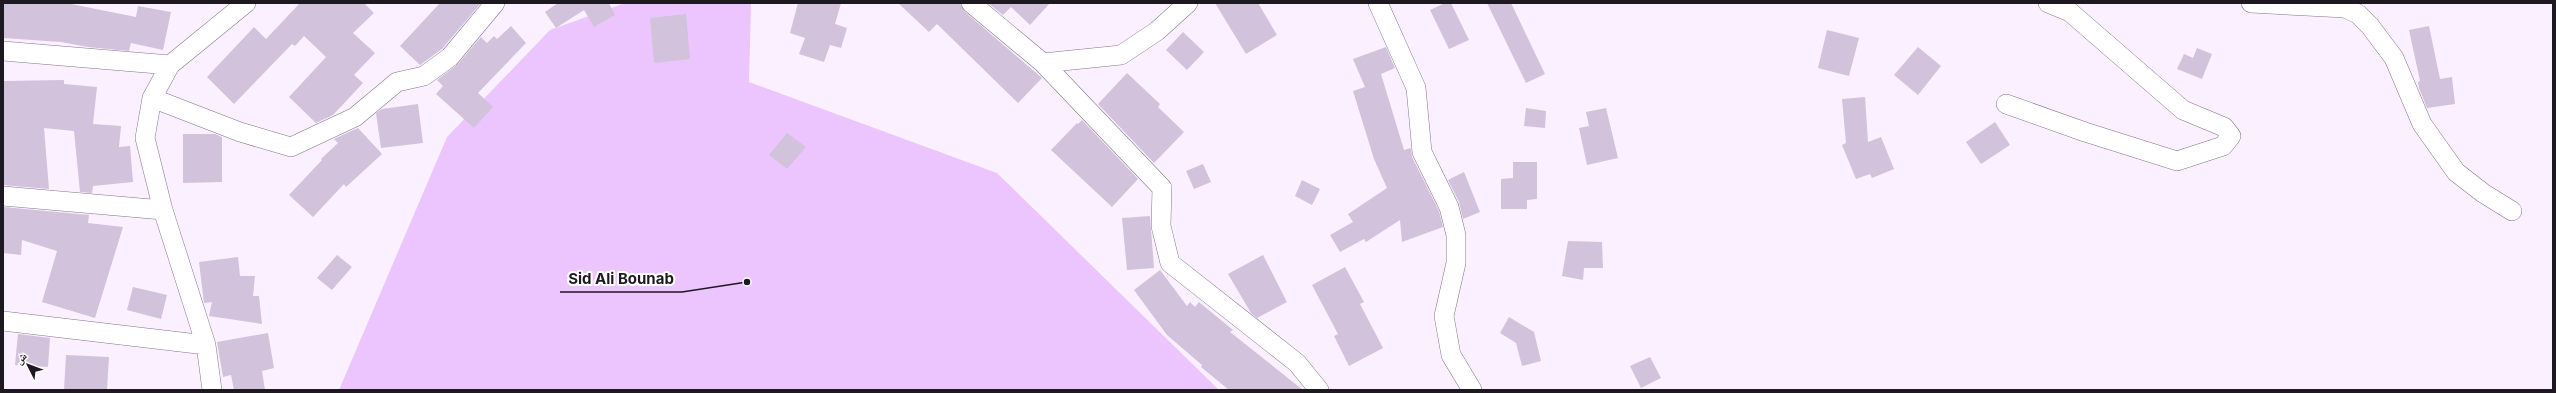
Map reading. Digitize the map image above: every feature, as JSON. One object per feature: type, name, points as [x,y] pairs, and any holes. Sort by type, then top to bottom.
[{"type":"street","points":[[212,390],[206,345],[163,210],[145,138],[152,98],[170,65],[246,3]]},
{"type":"street","points":[[152,98],[240,132],[291,148],[355,117],[397,82],[424,76],[450,57],[495,3]]},
{"type":"street","points":[[971,3],[1043,63],[1162,188],[1162,226],[1170,263],[1297,363],[1319,390]]},
{"type":"street","points":[[1043,63],[1121,55],[1157,31],[1188,3]]},
{"type":"street","points":[[1378,3],[1390,25],[1416,88],[1422,152],[1449,206],[1456,235],[1456,263],[1444,316],[1451,355],[1472,390]]},
{"type":"street","points":[[1386,3],[1390,25]]},
{"type":"street","points":[[2006,104],[2085,132],[2177,161],[2223,146],[2231,136],[2224,127],[2183,110],[2070,12],[2048,3]]},
{"type":"street","points":[[2251,3],[2345,8],[2358,14],[2370,26],[2394,58],[2422,124],[2456,172],[2483,193],[2512,211]]},
{"type":"street","points":[[3,51],[170,65]]},
{"type":"street","points":[[3,196],[163,210]]},
{"type":"street","points":[[3,321],[206,345]]},
{"type":"shaded area","points":[[625,3],[751,3],[749,82],[997,173],[1219,390],[339,390],[447,137],[550,30]]},
{"type":"building","points":[[3,3],[66,3],[136,17],[138,6],[171,12],[163,50],[131,43],[129,51],[88,47],[61,42],[3,38]]},
{"type":"building","points":[[300,3],[364,3],[374,13],[353,33],[375,53],[354,75],[363,83],[333,115],[316,123],[289,97],[326,57],[304,36],[295,46],[292,44],[234,104],[207,77],[254,27],[266,39]]},
{"type":"building","points":[[440,3],[481,3],[442,49],[420,65],[400,46]]},
{"type":"building","points":[[558,3],[609,3],[615,15],[594,27],[584,10],[556,28],[545,12]]},
{"type":"building","points":[[798,3],[841,3],[835,24],[847,28],[841,48],[830,45],[824,62],[799,54],[805,38],[790,33]]},
{"type":"building","points":[[898,3],[960,3],[964,11],[1042,78],[1018,103],[937,24],[929,32]]},
{"type":"building","points":[[988,3],[1050,3],[1030,25],[1011,7],[1003,15]]},
{"type":"building","points":[[1215,3],[1258,3],[1277,35],[1246,54]]},
{"type":"building","points":[[1445,3],[1451,3],[1469,40],[1449,49],[1430,10]]},
{"type":"building","points":[[1487,3],[1511,3],[1545,74],[1526,83]]},
{"type":"building","points":[[686,14],[690,59],[654,63],[650,18]]},
{"type":"building","points":[[511,26],[526,43],[478,93],[493,107],[474,128],[436,94],[443,86],[437,80],[458,64],[481,37],[487,43],[494,36],[497,39]]},
{"type":"building","points":[[2429,26],[2440,79],[2452,77],[2455,104],[2427,108],[2419,88],[2418,82],[2420,81],[2409,30]]},
{"type":"building","points":[[1827,30],[1859,38],[1849,76],[1818,68]]},
{"type":"building","points":[[1183,32],[1204,52],[1187,70],[1166,50]]},
{"type":"building","points":[[1386,47],[1395,68],[1381,74],[1404,150],[1411,148],[1412,157],[1439,211],[1443,227],[1402,242],[1400,220],[1366,242],[1364,239],[1340,252],[1330,235],[1353,222],[1348,214],[1387,188],[1374,159],[1353,91],[1365,87],[1353,59]]},
{"type":"building","points":[[1918,47],[1941,66],[1918,95],[1894,75]]},
{"type":"building","points":[[2197,48],[2212,54],[2202,79],[2177,69],[2184,54],[2193,58]]},
{"type":"building","points":[[1127,73],[1160,104],[1158,107],[1184,132],[1154,163],[1098,104]]},
{"type":"building","points":[[64,80],[64,84],[97,87],[93,124],[121,126],[119,147],[130,146],[133,182],[93,186],[92,193],[80,192],[74,131],[44,128],[49,189],[3,185],[3,81]]},
{"type":"building","points":[[1865,97],[1868,142],[1881,137],[1894,169],[1872,178],[1870,174],[1856,179],[1842,145],[1846,143],[1842,99]]},
{"type":"building","points":[[418,104],[423,143],[381,148],[376,113],[382,109]]},
{"type":"building","points":[[1526,108],[1546,111],[1545,128],[1524,126]]},
{"type":"building","points":[[1606,108],[1618,158],[1587,165],[1579,128],[1589,126],[1586,112]]},
{"type":"building","points":[[1082,120],[1138,179],[1112,207],[1051,150],[1077,123],[1078,124]]},
{"type":"building","points":[[1995,122],[2010,145],[1981,164],[1966,142]]},
{"type":"building","points":[[358,128],[382,154],[346,187],[344,184],[313,217],[289,195],[322,160],[321,159],[338,143],[334,139]]},
{"type":"building","points":[[787,133],[806,147],[787,169],[769,155]]},
{"type":"building","points":[[183,134],[215,134],[222,137],[222,182],[183,183]]},
{"type":"building","points":[[1513,162],[1537,162],[1537,199],[1527,200],[1527,209],[1501,209],[1501,179],[1513,178]]},
{"type":"building","points":[[1203,164],[1211,182],[1194,189],[1186,171]]},
{"type":"building","points":[[1464,172],[1480,212],[1463,219],[1459,202],[1448,180]]},
{"type":"building","points":[[1302,180],[1320,189],[1312,205],[1295,196]]},
{"type":"building","points":[[3,207],[89,215],[88,223],[123,227],[95,318],[42,302],[57,251],[22,240],[21,255],[3,253]]},
{"type":"building","points":[[1150,216],[1154,268],[1127,270],[1122,218]]},
{"type":"building","points":[[1568,241],[1602,242],[1603,268],[1584,268],[1583,280],[1562,276]]},
{"type":"building","points":[[337,255],[352,267],[332,290],[317,278]]},
{"type":"building","points":[[1263,255],[1287,302],[1257,318],[1251,313],[1228,274]]},
{"type":"building","points":[[238,257],[240,276],[255,276],[253,296],[259,296],[262,324],[209,316],[212,302],[204,303],[199,262]]},
{"type":"building","points":[[1345,267],[1364,302],[1360,304],[1383,348],[1349,366],[1334,336],[1338,334],[1312,285]]},
{"type":"building","points":[[1160,270],[1187,306],[1190,302],[1195,307],[1199,302],[1233,330],[1230,332],[1303,390],[1229,390],[1201,367],[1202,365],[1167,335],[1134,290]]},
{"type":"building","points":[[133,287],[167,295],[161,319],[127,310]]},
{"type":"building","points":[[1509,317],[1534,332],[1541,361],[1522,366],[1516,343],[1500,333]]},
{"type":"building","points":[[268,333],[274,368],[262,371],[265,390],[234,390],[231,375],[223,377],[217,342]]},
{"type":"building","points":[[18,334],[50,338],[48,367],[15,365]]},
{"type":"building","points":[[66,355],[109,357],[107,390],[64,390]]},
{"type":"building","points":[[1650,357],[1661,378],[1641,388],[1630,366]]},
{"type":"place","name":"Sid Ali Bounab","points":[[747,282]]}]
